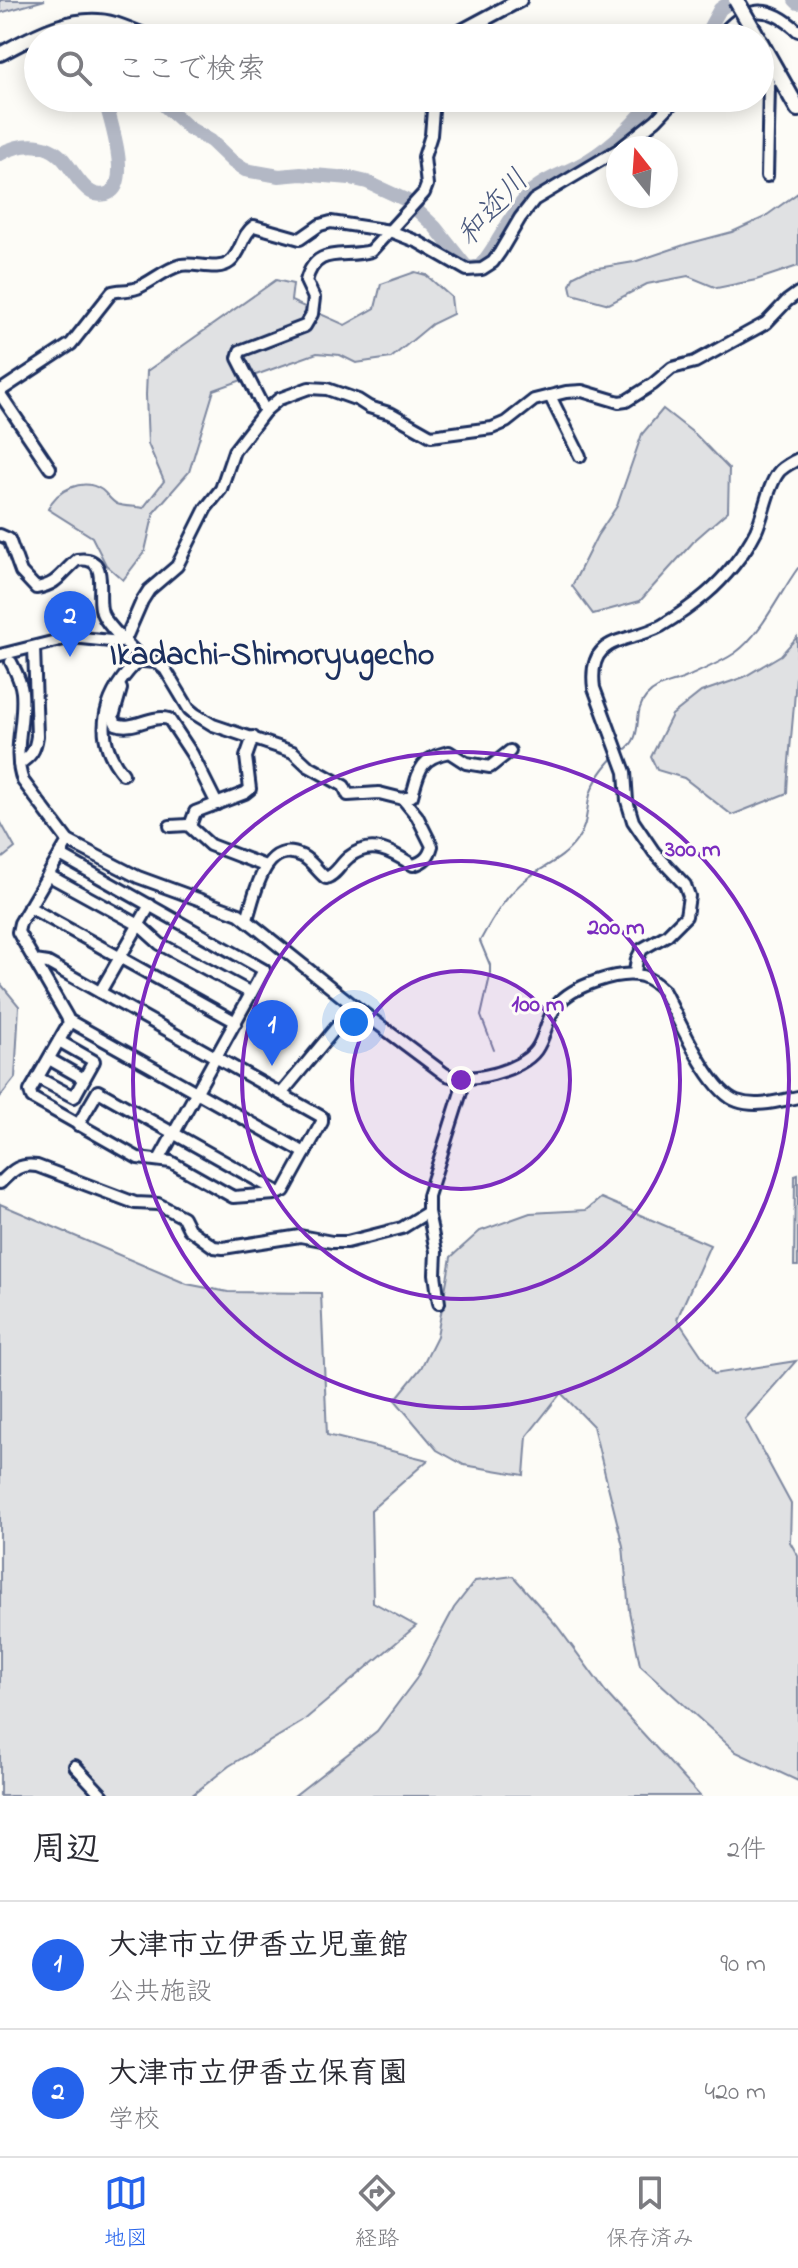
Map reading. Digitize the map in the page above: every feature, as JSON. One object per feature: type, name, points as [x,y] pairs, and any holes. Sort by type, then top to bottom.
[{"type":"highway","points":[[736,0],[750,24]]},
{"type":"highway","points":[[774,67],[798,109]]},
{"type":"main road","points":[[476,24],[520,0]]},
{"type":"main road","points":[[70,24],[94,21],[116,24]]},
{"type":"main road","points":[[0,54],[24,42]]},
{"type":"street","points":[[732,24],[751,12],[761,10],[780,16],[798,31]]},
{"type":"street","points":[[265,411],[238,358],[240,351],[305,326],[312,314],[314,298],[306,281],[317,260],[336,254],[371,251],[424,193],[427,185],[424,157],[431,135],[433,112]]},
{"type":"street","points":[[636,136],[664,112]]},
{"type":"street","points":[[767,176],[769,112]]},
{"type":"street","points":[[50,468],[0,393],[71,344],[112,292],[135,289],[185,264],[225,265],[233,260],[246,232],[254,226],[300,239],[320,225],[331,222],[390,231],[418,242],[454,265],[467,270],[482,269],[493,262],[534,200],[606,157]]},
{"type":"street","points":[[0,655],[72,637],[125,640],[149,590],[177,566],[206,508],[221,489],[234,451],[265,411],[279,399],[309,388],[327,389],[392,414],[431,436],[481,431],[506,422],[534,400],[550,396],[582,391],[619,402],[633,399],[672,368],[695,362],[766,323],[798,293]]},
{"type":"street","points":[[550,396],[580,456]]},
{"type":"street","points":[[635,972],[642,949],[667,935],[686,916],[689,896],[685,885],[654,852],[633,821],[627,801],[625,772],[594,688],[594,662],[609,643],[662,625],[707,593],[742,553],[756,531],[778,472],[798,459]]},
{"type":"street","points":[[0,535],[9,539],[21,572],[36,588],[54,584],[77,560],[87,559],[96,565],[102,613],[143,661],[156,662],[165,669],[189,709],[213,725],[293,752],[308,766],[344,786],[348,795],[379,793],[403,799],[412,796],[420,768],[432,756],[449,752],[466,763],[490,767],[510,751]]},
{"type":"street","points":[[19,764],[31,756],[37,736],[34,647]]},
{"type":"street","points":[[123,774],[113,762],[105,736],[106,707],[129,670],[141,658]]},
{"type":"street","points":[[11,662],[22,690],[19,764],[23,781],[68,841],[138,877],[247,919],[354,1006],[445,1074],[461,1078],[517,1066],[536,1050],[558,1003],[580,988],[621,975],[634,975],[654,982],[663,990],[709,1075],[724,1094],[745,1103],[766,1104],[798,1097]]},
{"type":"street","points":[[119,685],[121,689],[113,717],[116,724],[129,726],[161,717],[169,719],[192,754],[217,804]]},
{"type":"street","points":[[190,826],[195,812],[250,789],[246,757],[253,737]]},
{"type":"street","points":[[247,919],[265,866],[272,858],[282,854],[293,853],[305,857],[326,878],[363,849],[376,847],[413,865],[420,863],[429,856],[432,846],[417,816],[403,799]]},
{"type":"street","points":[[170,826],[188,825],[210,845],[265,866]]},
{"type":"street","points":[[68,841],[20,923],[18,932],[68,1020],[305,1153]]},
{"type":"street","points":[[60,855],[264,970],[159,1160]]},
{"type":"street","points":[[48,875],[139,925],[160,944],[251,993]]},
{"type":"street","points":[[100,992],[150,905]]},
{"type":"street","points":[[29,907],[236,1022]]},
{"type":"street","points":[[35,961],[48,963],[322,1117],[284,1191],[233,1197],[171,1162],[138,1158],[32,1098],[30,1091],[68,1020]]},
{"type":"street","points":[[281,1094],[354,1006]]},
{"type":"street","points":[[38,1078],[74,1097],[94,1061],[59,1041]]},
{"type":"street","points":[[49,1059],[84,1079]]},
{"type":"street","points":[[439,1303],[428,1196],[461,1092],[461,1078]]},
{"type":"street","points":[[78,1125],[98,1091],[280,1193]]},
{"type":"street","points":[[0,1183],[15,1168],[26,1164],[37,1166],[135,1203],[158,1204],[183,1217],[189,1229],[214,1247],[223,1248],[300,1236],[347,1242],[402,1228],[428,1212]]},
{"type":"street","points":[[75,1766],[103,1796]]},
{"type":"shaded area","points":[[0,0],[45,0],[0,13]]},
{"type":"shaded area","points":[[798,193],[798,266],[756,280],[717,288],[688,276],[647,284],[609,304],[572,294],[570,285],[574,276],[586,270],[634,262],[732,232],[763,218]]},
{"type":"shaded area","points":[[415,272],[426,275],[451,297],[453,314],[432,324],[391,358],[356,363],[340,355],[317,353],[214,390],[189,472],[154,512],[145,551],[123,580],[106,565],[92,537],[48,509],[57,496],[79,485],[95,486],[117,504],[143,508],[164,481],[148,444],[147,371],[276,280],[293,284],[291,301],[345,325],[375,308],[381,284]]},
{"type":"shaded area","points":[[663,409],[696,435],[729,469],[728,511],[696,539],[640,601],[593,614],[572,586],[597,536],[617,506],[642,434]]},
{"type":"shaded area","points":[[797,637],[787,793],[732,815],[684,778],[657,770],[651,757],[672,715],[701,692],[744,677],[781,655]]},
{"type":"shaded area","points":[[0,821],[15,848],[0,860]]},
{"type":"shaded area","points":[[0,983],[19,1006],[15,1078],[0,1097]]},
{"type":"shaded area","points":[[798,1174],[798,1266],[794,1266],[795,1175]]},
{"type":"shaded area","points":[[601,1198],[710,1245],[677,1319],[714,1374],[796,1361],[745,1419],[791,1504],[790,1542],[798,1556],[798,1781],[736,1752],[640,1665],[629,1611],[623,1546],[593,1426],[561,1393],[527,1436],[524,1475],[464,1465],[437,1450],[395,1400],[421,1368],[437,1336],[451,1257],[480,1231],[530,1213],[586,1210]]},
{"type":"shaded area","points":[[0,1204],[187,1284],[228,1292],[321,1293],[327,1435],[428,1460],[371,1510],[373,1602],[416,1626],[302,1722],[229,1766],[191,1796],[0,1796]]},
{"type":"shaded area","points":[[513,1576],[557,1626],[608,1695],[700,1796],[294,1796],[377,1731],[416,1679],[454,1608],[475,1581]]},
{"type":"waterway","name":"和迩川","points":[[712,24],[720,9],[733,0]]},
{"type":"waterway","name":"和迩川","points":[[795,0],[798,3]]},
{"type":"waterway","name":"和迩川","points":[[0,154],[18,147],[44,147],[60,156],[87,189],[105,195],[115,187],[119,177],[115,138],[108,112]]},
{"type":"waterway","name":"和迩川","points":[[171,112],[245,170],[279,176],[301,174],[350,178],[367,182],[406,200],[435,227],[470,268],[480,266],[533,190],[607,147],[643,112]]},
{"type":"waterway","points":[[623,751],[634,739],[639,710],[646,697],[659,687],[685,678],[735,653],[753,636],[798,568]]},
{"type":"waterway","points":[[494,1050],[481,1016],[490,965],[480,941],[507,898],[529,877],[572,847],[584,825],[593,787],[614,757]]},
{"type":"place","name":"大津市立伊香立保育園","points":[[70,657]]},
{"type":"place","name":"大津市立伊香立児童館","points":[[272,1066]]},
{"type":"district","name":"Ikadachi-Shimoryugecho","points":[[272,653]]}]
